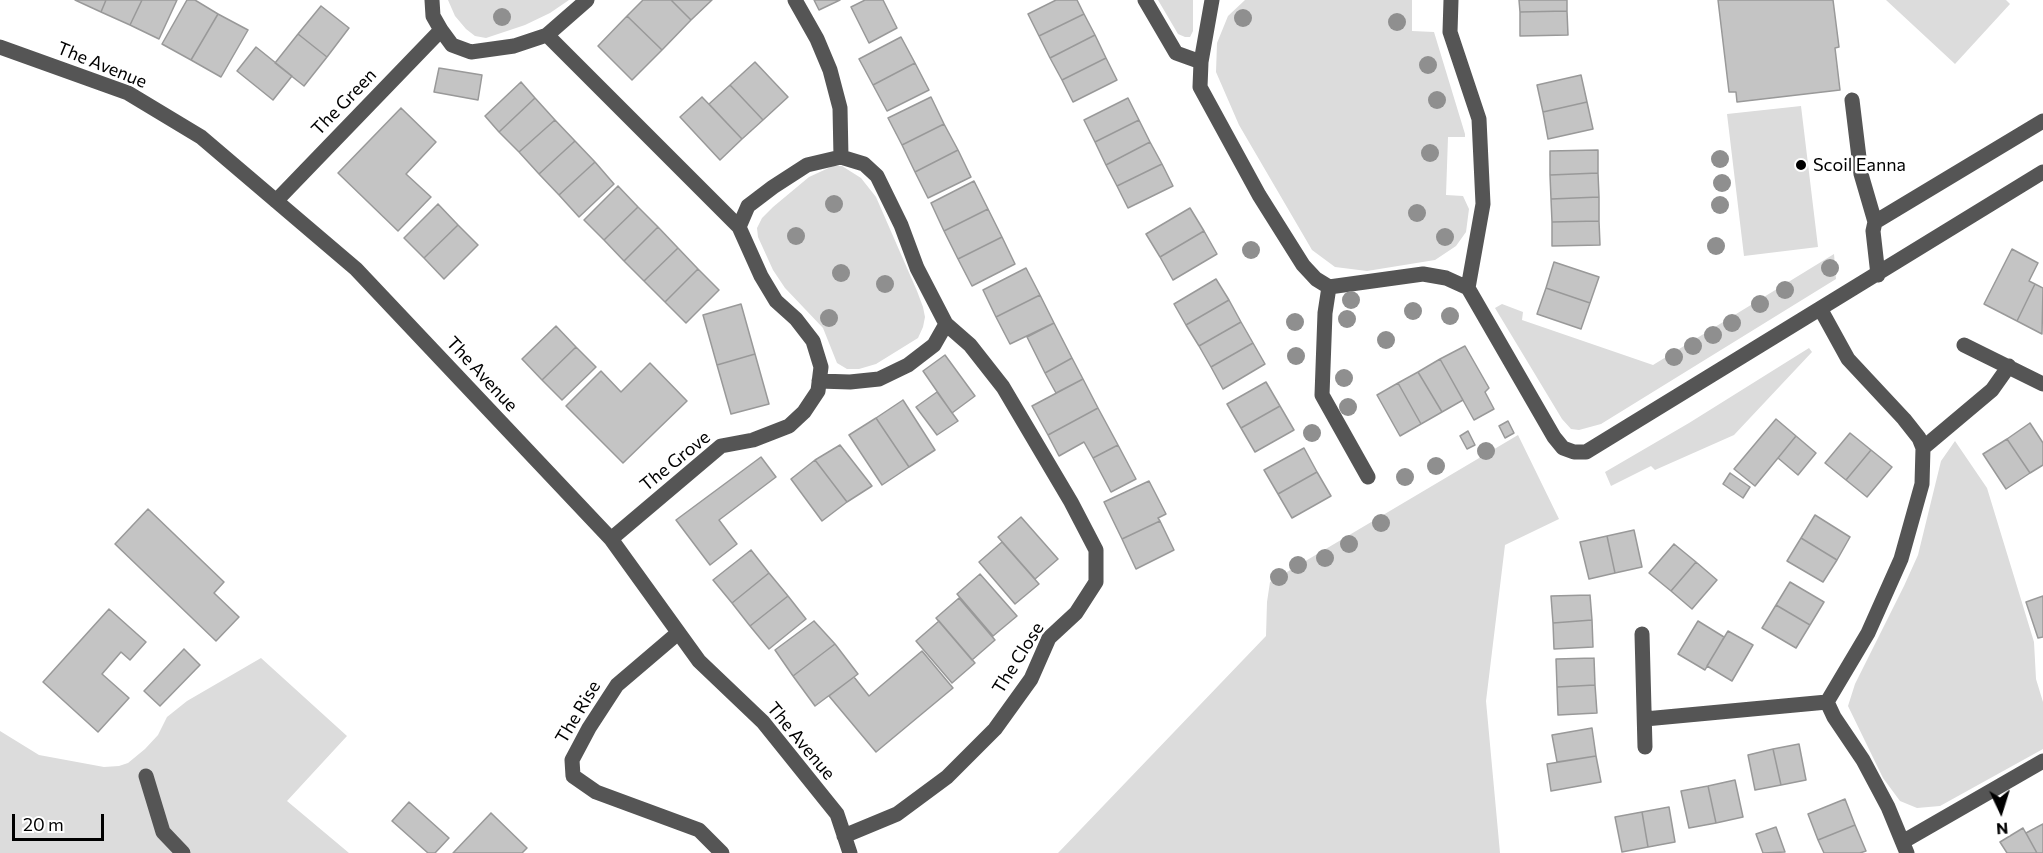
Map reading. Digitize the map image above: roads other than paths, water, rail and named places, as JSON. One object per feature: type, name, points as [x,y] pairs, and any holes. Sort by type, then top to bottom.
[{"type":"street","points":[[432,0],[433,16],[452,45],[471,52],[514,46],[547,36],[587,0]]},
{"type":"street","points":[[795,0],[817,39],[830,70],[840,108],[841,157]]},
{"type":"street","points":[[1144,0],[1176,53],[1201,62]]},
{"type":"street","points":[[1212,0],[1201,62],[1200,87],[1259,195],[1303,265],[1316,279],[1329,287],[1423,274],[1446,278],[1468,288],[1554,437],[1563,448],[1574,452],[1586,452],[2043,172]]},
{"type":"street","points":[[1451,0],[1450,32],[1479,119],[1483,204],[1468,288]]},
{"type":"street","name":"The Green","points":[[276,201],[441,30]]},
{"type":"street","name":"The Grove","points":[[547,36],[739,227],[761,276],[776,301],[813,341],[821,367],[818,390],[804,412],[789,426],[753,440],[721,446],[610,539]]},
{"type":"street","name":"The Avenue","points":[[0,47],[128,93],[201,137],[356,269],[610,539],[699,661],[770,731],[837,814],[850,853]]},
{"type":"street","points":[[1852,100],[1862,174],[1875,222],[1873,231],[1878,274]]},
{"type":"street","points":[[1875,222],[2043,121]]},
{"type":"street","points":[[739,227],[748,206],[772,187],[807,165],[841,157],[864,164],[877,176],[902,225],[917,268],[946,324],[934,345],[908,365],[879,379],[850,382],[819,381]]},
{"type":"street","points":[[1329,287],[1325,313],[1322,395],[1368,477]]},
{"type":"street","points":[[1821,310],[1848,359],[1904,419],[1919,438],[1923,448],[1922,484],[1902,560],[1868,633],[1827,702]]},
{"type":"street","name":"The Close","points":[[844,836],[897,814],[947,777],[995,729],[1031,679],[1049,639],[1076,613],[1096,582],[1096,550],[1071,502],[1003,387],[970,345],[946,324]]},
{"type":"street","points":[[1964,345],[2043,384]]},
{"type":"street","points":[[1923,448],[1992,390],[2009,366]]},
{"type":"street","name":"The Rise","points":[[678,633],[617,684],[572,760],[573,776],[596,792],[699,830],[722,853]]},
{"type":"street","points":[[1642,634],[1645,747]]},
{"type":"street","points":[[1645,719],[1827,702]]},
{"type":"street","points":[[1827,702],[1834,717],[1863,760],[1906,847],[2043,761]]},
{"type":"street","points":[[146,776],[163,832],[183,853]]},
{"type":"place","name":"Scoil Eanna","points":[[1801,165]]}]
